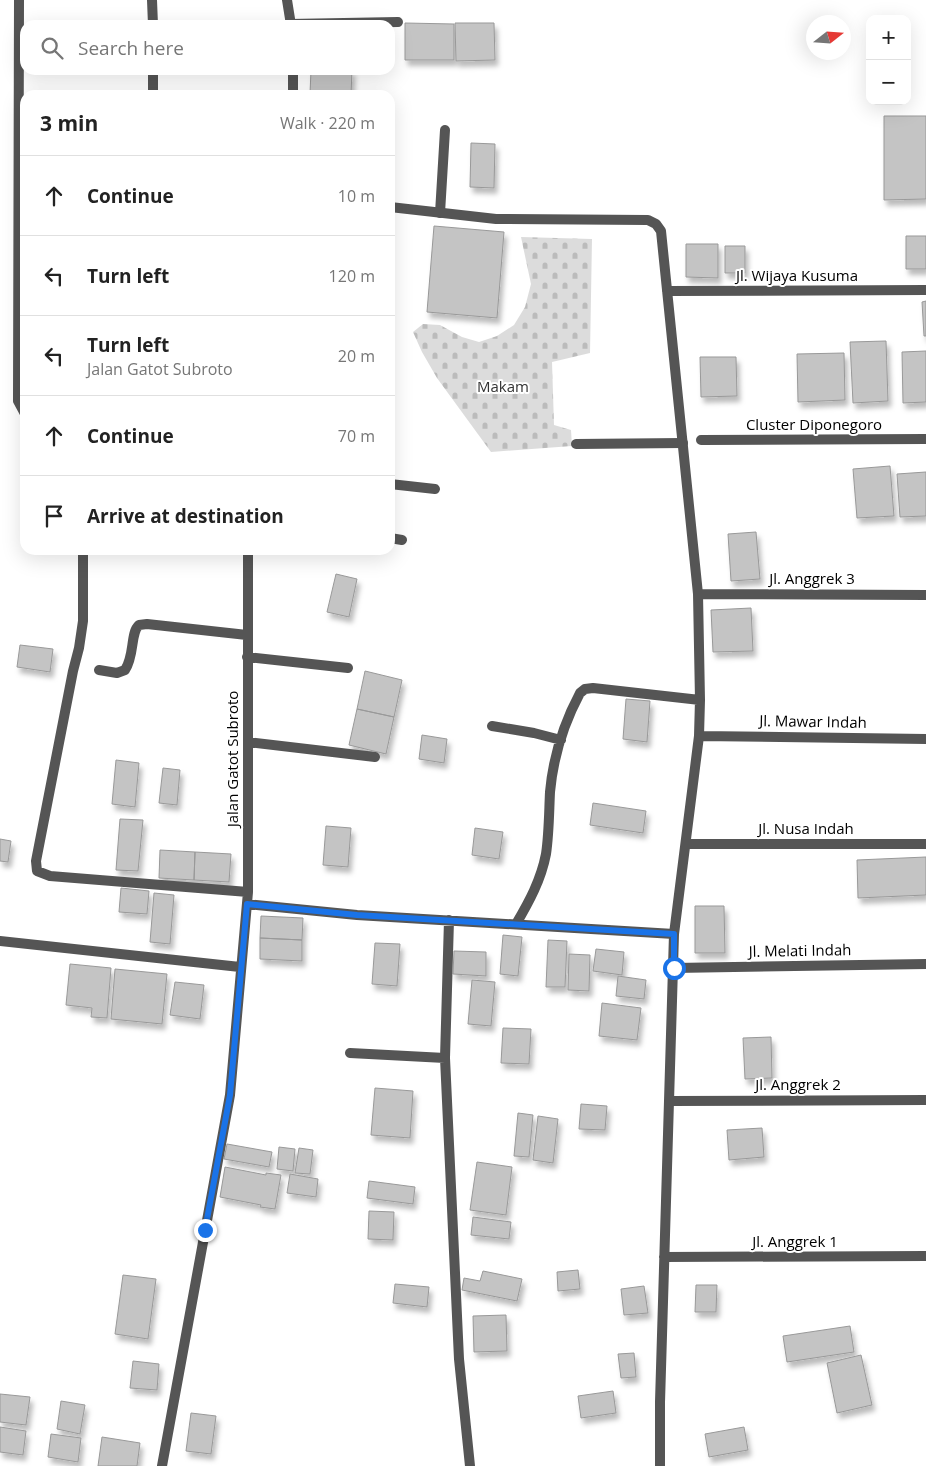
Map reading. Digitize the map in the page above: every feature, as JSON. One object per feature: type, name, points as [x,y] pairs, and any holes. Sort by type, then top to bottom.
[{"type":"street","points":[[19,0],[20,90]]},
{"type":"street","points":[[152,0],[153,20]]},
{"type":"street","points":[[286,0],[289,20]]},
{"type":"street","points":[[153,75],[153,90]]},
{"type":"street","points":[[293,75],[293,90]]},
{"type":"street","points":[[440,213],[444,130]]},
{"type":"street","points":[[395,208],[496,218],[648,220],[656,224],[661,231],[698,594],[700,700],[699,736],[674,934],[660,1402],[660,1466]]},
{"type":"street","name":"Jl. Wijaya Kusuma","points":[[668,291],[926,290]]},
{"type":"street","points":[[20,351],[18,401],[20,405]]},
{"type":"street","name":"Cluster Diponegoro","points":[[701,440],[926,439]]},
{"type":"street","points":[[576,444],[683,443]]},
{"type":"street","points":[[395,484],[435,488]]},
{"type":"street","points":[[395,539],[402,540]]},
{"type":"street","points":[[82,555],[83,621],[36,861],[37,871],[50,876],[248,892]]},
{"type":"street","name":"Jalan Gatot Subroto","points":[[162,1466],[230,1095],[248,892],[248,555]]},
{"type":"street","name":"Jl. Anggrek 3","points":[[698,594],[926,595]]},
{"type":"street","points":[[100,670],[117,673],[125,670],[132,655],[134,632],[139,625],[147,624],[247,635]]},
{"type":"street","points":[[247,657],[348,668]]},
{"type":"street","points":[[516,924],[534,895],[540,879],[546,854],[550,790],[555,760],[580,694],[585,689],[593,688],[700,700]]},
{"type":"street","points":[[492,726],[561,740]]},
{"type":"street","name":"Jl. Mawar Indah","points":[[699,736],[926,739]]},
{"type":"street","points":[[248,742],[375,757]]},
{"type":"street","name":"Jl. Nusa Indah","points":[[686,844],[926,844]]},
{"type":"street","points":[[247,904],[357,915],[674,934]]},
{"type":"street","points":[[449,920],[446,1058],[460,1359],[470,1466]]},
{"type":"street","points":[[0,941],[240,967]]},
{"type":"street","name":"Jl. Melati Indah","points":[[674,968],[926,964]]},
{"type":"street","points":[[350,1053],[446,1058]]},
{"type":"street","name":"Jl. Anggrek 2","points":[[670,1101],[926,1100]]},
{"type":"street","name":"Jl. Anggrek 1","points":[[664,1257],[926,1256]]},
{"type":"green space","name":"Makam","points":[[521,237],[592,239],[590,353],[552,362],[554,425],[571,430],[572,446],[491,452],[437,378],[413,332],[423,324],[440,325],[462,337],[479,342],[497,336],[514,325],[525,307],[531,284]]},
{"type":"building","points":[[405,23],[454,24],[454,60],[405,60]]},
{"type":"building","points":[[455,23],[494,23],[495,60],[456,61]]},
{"type":"building","points":[[311,75],[352,75],[351,90],[310,90]]},
{"type":"building","points":[[884,116],[926,116],[926,199],[884,200]]},
{"type":"building","points":[[471,143],[495,144],[494,188],[470,187]]},
{"type":"building","points":[[434,226],[504,232],[497,318],[427,312]]},
{"type":"building","points":[[906,236],[926,236],[926,269],[906,269]]},
{"type":"building","points":[[686,244],[718,244],[718,278],[686,277]]},
{"type":"building","points":[[725,246],[745,246],[745,273],[725,273]]},
{"type":"building","points":[[926,301],[926,336],[924,336],[922,302]]},
{"type":"building","points":[[886,341],[888,401],[853,403],[850,342]]},
{"type":"building","points":[[926,351],[926,402],[903,403],[902,352]]},
{"type":"building","points":[[844,353],[845,400],[798,402],[797,354]]},
{"type":"building","points":[[700,357],[736,357],[737,396],[701,397]]},
{"type":"building","points":[[890,466],[894,516],[857,518],[853,469]]},
{"type":"building","points":[[926,472],[926,516],[900,517],[897,474]]},
{"type":"building","points":[[756,532],[760,579],[731,581],[728,534]]},
{"type":"building","points":[[336,574],[357,579],[349,617],[327,612]]},
{"type":"building","points":[[751,608],[753,651],[713,652],[711,610]]},
{"type":"building","points":[[20,645],[53,649],[50,672],[17,667]]},
{"type":"building","points":[[365,671],[402,680],[394,717],[357,709]]},
{"type":"building","points":[[626,699],[650,701],[647,742],[623,739]]},
{"type":"building","points":[[357,709],[394,717],[386,754],[349,745]]},
{"type":"building","points":[[422,735],[447,739],[444,763],[419,759]]},
{"type":"building","points":[[116,760],[139,763],[135,807],[112,804]]},
{"type":"building","points":[[163,768],[180,770],[177,805],[159,803]]},
{"type":"building","points":[[593,803],[646,811],[643,833],[590,825]]},
{"type":"building","points":[[120,819],[143,820],[138,871],[116,870]]},
{"type":"building","points":[[326,826],[351,828],[348,867],[323,865]]},
{"type":"building","points":[[475,828],[503,832],[499,859],[472,855]]},
{"type":"building","points":[[0,839],[11,841],[8,862],[0,861]]},
{"type":"building","points":[[160,850],[195,852],[194,880],[159,878]]},
{"type":"building","points":[[195,852],[231,854],[229,882],[194,880]]},
{"type":"building","points":[[926,857],[926,895],[858,898],[857,860]]},
{"type":"building","points":[[121,888],[149,891],[147,914],[119,912]]},
{"type":"building","points":[[154,893],[174,895],[170,944],[150,942]]},
{"type":"building","points":[[695,906],[724,906],[725,953],[695,953]]},
{"type":"building","points":[[261,916],[303,918],[302,940],[260,938]]},
{"type":"building","points":[[503,935],[522,937],[518,976],[500,974]]},
{"type":"building","points":[[260,938],[302,940],[302,961],[260,959]]},
{"type":"building","points":[[548,940],[567,941],[565,987],[546,987]]},
{"type":"building","points":[[375,943],[400,944],[397,986],[372,984]]},
{"type":"building","points":[[596,949],[624,952],[622,975],[593,971]]},
{"type":"building","points":[[454,951],[486,952],[486,976],[453,974]]},
{"type":"building","points":[[569,954],[590,955],[589,991],[568,990]]},
{"type":"building","points":[[70,964],[111,968],[107,1018],[91,1017],[92,1008],[66,1005]]},
{"type":"building","points":[[115,969],[167,974],[162,1024],[111,1019]]},
{"type":"building","points":[[618,976],[646,980],[644,999],[616,996]]},
{"type":"building","points":[[472,980],[495,982],[491,1026],[468,1024]]},
{"type":"building","points":[[175,982],[204,985],[200,1019],[170,1015]]},
{"type":"building","points":[[602,1003],[641,1008],[637,1040],[599,1036]]},
{"type":"building","points":[[503,1028],[531,1029],[529,1064],[501,1063]]},
{"type":"building","points":[[771,1037],[772,1078],[745,1079],[743,1038]]},
{"type":"building","points":[[375,1088],[413,1091],[410,1138],[371,1135]]},
{"type":"building","points":[[581,1104],[607,1106],[605,1130],[579,1129]]},
{"type":"building","points":[[518,1113],[533,1115],[529,1157],[514,1156]]},
{"type":"building","points":[[538,1116],[558,1119],[553,1163],[533,1160]]},
{"type":"building","points":[[762,1128],[764,1157],[729,1160],[727,1130]]},
{"type":"building","points":[[227,1144],[272,1152],[269,1167],[224,1159]]},
{"type":"building","points":[[279,1147],[295,1149],[293,1171],[277,1169]]},
{"type":"building","points":[[299,1148],[313,1150],[310,1174],[295,1173]]},
{"type":"building","points":[[477,1162],[512,1167],[506,1215],[470,1210]]},
{"type":"building","points":[[225,1167],[266,1175],[266,1173],[281,1175],[275,1209],[220,1197]]},
{"type":"building","points":[[290,1174],[318,1179],[316,1197],[287,1193]]},
{"type":"building","points":[[369,1181],[415,1187],[413,1204],[367,1198]]},
{"type":"building","points":[[369,1211],[394,1212],[393,1240],[368,1239]]},
{"type":"building","points":[[473,1217],[511,1222],[509,1239],[471,1235]]},
{"type":"building","points":[[578,1270],[580,1289],[558,1291],[557,1272]]},
{"type":"building","points":[[483,1271],[522,1279],[517,1301],[462,1290],[464,1278],[480,1281]]},
{"type":"building","points":[[123,1275],[156,1279],[148,1339],[115,1334]]},
{"type":"building","points":[[395,1284],[429,1287],[427,1307],[393,1303]]},
{"type":"building","points":[[696,1285],[717,1285],[716,1312],[695,1312]]},
{"type":"building","points":[[644,1286],[648,1313],[624,1315],[621,1289]]},
{"type":"building","points":[[506,1315],[507,1351],[474,1352],[473,1316]]},
{"type":"building","points":[[850,1326],[854,1352],[787,1362],[783,1336]]},
{"type":"building","points":[[634,1353],[636,1377],[621,1378],[618,1354]]},
{"type":"building","points":[[861,1355],[872,1405],[837,1413],[827,1363]]},
{"type":"building","points":[[133,1361],[159,1364],[157,1390],[130,1388]]},
{"type":"building","points":[[613,1391],[616,1413],[581,1418],[578,1396]]},
{"type":"building","points":[[0,1394],[30,1397],[26,1425],[0,1422]]},
{"type":"building","points":[[61,1401],[85,1405],[80,1434],[57,1429]]},
{"type":"building","points":[[191,1413],[216,1416],[211,1454],[186,1451]]},
{"type":"building","points":[[0,1427],[26,1431],[23,1455],[0,1452]]},
{"type":"building","points":[[744,1427],[748,1450],[709,1457],[705,1434]]},
{"type":"building","points":[[51,1434],[81,1438],[78,1462],[48,1457]]},
{"type":"building","points":[[102,1437],[140,1443],[137,1466],[98,1466]]},
{"type":"route","points":[[205,1230],[230,1095],[247,904],[357,915],[674,934],[674,968]]}]
